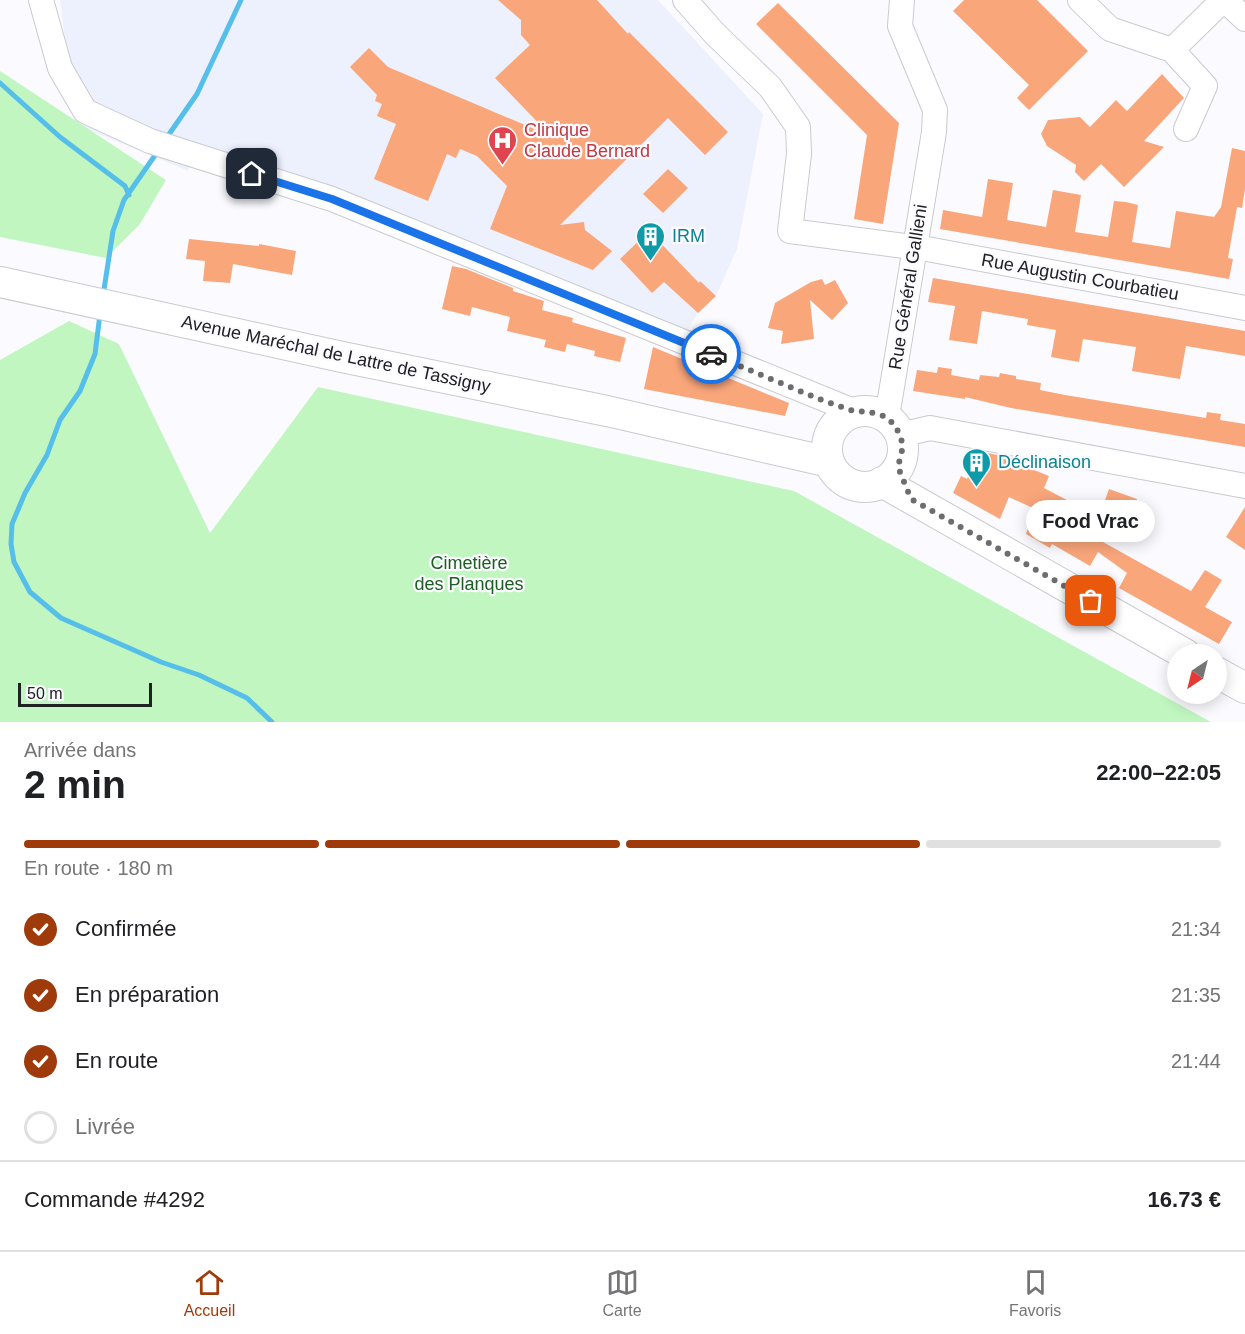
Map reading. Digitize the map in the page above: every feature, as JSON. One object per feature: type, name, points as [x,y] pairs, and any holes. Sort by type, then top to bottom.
[{"type":"main road","points":[[0,273],[65,297]]},
{"type":"main road","points":[[0,282],[65,297]]},
{"type":"main road","name":"Avenue Maréchal de Lattre de Tassigny","points":[[65,297],[607,411],[829,462]]},
{"type":"main road","name":"Avenue Maréchal de Lattre de Tassigny","points":[[607,411],[800,436],[874,439]]},
{"type":"main road","points":[[874,439],[870,486],[851,483],[836,472],[829,462],[827,451],[874,439]]},
{"type":"main road","points":[[874,439],[911,499],[1167,644]]},
{"type":"main road","points":[[1227,678],[1245,688]]},
{"type":"street","points":[[41,0],[60,68],[85,111],[150,141],[332,199],[819,399],[874,439],[930,429],[1245,486]]},
{"type":"street","name":"Rue Augustin Courbatieu","points":[[685,0],[715,34],[770,87],[798,127],[799,154],[790,231],[915,249],[1245,308]]},
{"type":"street","name":"Rue Général Gallieni","points":[[874,439],[889,405],[930,157],[935,110],[900,26],[902,0]]},
{"type":"street","points":[[1080,0],[1110,28],[1172,50],[1205,86],[1186,129]]},
{"type":"street","points":[[1172,50],[1224,0],[1245,19]]},
{"type":"shaded area","name":"Clinique Claude Bernard","points":[[60,0],[658,0],[763,114],[737,249],[716,296],[698,313],[685,334],[197,147],[188,171],[75,124]]},
{"type":"green space","points":[[0,71],[166,180],[140,224],[106,258],[0,237]]},
{"type":"green space","name":"Cimetière des Planques","points":[[69,321],[119,344],[210,533],[318,387],[794,491],[1167,698],[1167,704],[1179,704],[1211,722],[0,722],[0,360]]},
{"type":"building","points":[[498,0],[597,0],[628,34],[629,32],[728,132],[705,155],[668,118],[560,225],[584,222],[585,230],[612,251],[593,270],[490,229],[507,186],[477,156],[460,149],[456,158],[447,154],[428,201],[374,179],[396,124],[377,116],[382,104],[375,101],[377,95],[350,67],[369,48],[388,67],[551,136],[495,78],[530,45],[521,35],[521,20]]},
{"type":"building","points":[[964,0],[1037,0],[1088,51],[1029,110],[1017,98],[1029,85],[953,11]]},
{"type":"building","points":[[778,3],[899,123],[883,224],[854,219],[867,135],[756,24]]},
{"type":"building","points":[[1162,74],[1184,98],[1144,141],[1164,147],[1124,187],[1101,164],[1084,181],[1075,172],[1076,165],[1047,146],[1041,134],[1048,120],[1080,117],[1090,127],[1116,100],[1127,111]]},
{"type":"building","points":[[1232,148],[1245,151],[1245,189],[1242,208],[1237,207],[1228,258],[1233,259],[1229,279],[940,229],[943,210],[982,217],[988,179],[1013,183],[1007,220],[1046,227],[1053,190],[1081,195],[1075,232],[1108,237],[1114,201],[1126,202],[1138,205],[1132,242],[1170,248],[1176,211],[1214,217],[1221,207]]},
{"type":"building","points":[[668,169],[688,188],[663,213],[643,194]]},
{"type":"building","name":"IRM","points":[[649,231],[699,283],[700,281],[716,296],[698,313],[664,282],[652,293],[620,259]]},
{"type":"building","points":[[189,239],[259,246],[259,244],[296,251],[292,275],[233,264],[230,283],[203,281],[205,261],[186,259]]},
{"type":"building","points":[[452,266],[466,269],[513,288],[513,291],[544,301],[542,310],[573,318],[572,322],[626,338],[620,362],[594,356],[595,351],[567,344],[565,352],[544,347],[546,340],[507,331],[510,317],[472,307],[470,316],[442,309]]},
{"type":"building","points":[[933,278],[1245,331],[1245,356],[1186,346],[1180,379],[1132,371],[1136,347],[1083,339],[1079,362],[1051,357],[1056,330],[1027,325],[1028,319],[982,311],[977,344],[949,340],[955,306],[928,302]]},
{"type":"building","points":[[822,279],[825,285],[835,280],[848,303],[832,320],[810,300],[814,339],[781,344],[783,331],[768,328],[775,303],[811,282]]},
{"type":"building","points":[[653,347],[789,403],[785,416],[644,389]]},
{"type":"building","points":[[938,367],[952,369],[951,375],[979,380],[980,375],[999,377],[1000,373],[1016,376],[1016,379],[1041,383],[1040,390],[1065,395],[1206,418],[1207,412],[1221,414],[1220,420],[1245,424],[1245,447],[1011,408],[965,397],[965,399],[913,391],[917,370],[937,373]]},
{"type":"building","points":[[978,451],[997,455],[1049,476],[1044,488],[1099,517],[1109,489],[1137,499],[1127,525],[1116,520],[1103,542],[1191,591],[1205,570],[1222,580],[1205,607],[1232,622],[1219,644],[1119,588],[1127,573],[1098,552],[1090,566],[1052,544],[1050,548],[1026,534],[1035,509],[1009,497],[1000,519],[953,493],[961,476],[967,479]]},
{"type":"building","points":[[1245,507],[1245,550],[1226,537]]},
{"type":"waterway","points":[[165,140],[197,94],[241,0]]},
{"type":"waterway","points":[[0,83],[60,137],[125,186],[129,195]]},
{"type":"waterway","points":[[103,296],[113,231],[124,200],[158,151]]},
{"type":"waterway","points":[[100,314],[95,354],[80,391],[60,420],[47,455],[25,493],[12,524],[11,544],[14,562],[30,592],[61,618],[161,662],[199,675],[247,698],[272,722]]},
{"type":"way so far","points":[[711,354],[819,399],[856,412],[875,412],[884,416],[894,424],[900,435],[903,446],[898,467],[911,499],[1091,601]]},
{"type":"place","name":"Clinique Claude Bernard","points":[[503,166]]},
{"type":"place","name":"IRM","points":[[651,262]]},
{"type":"place","name":"Déclinaison","points":[[977,488]]},
{"type":"place","name":"Food Vrac","points":[[1091,601]]},
{"type":"route","points":[[252,174],[332,199],[711,354]]}]
